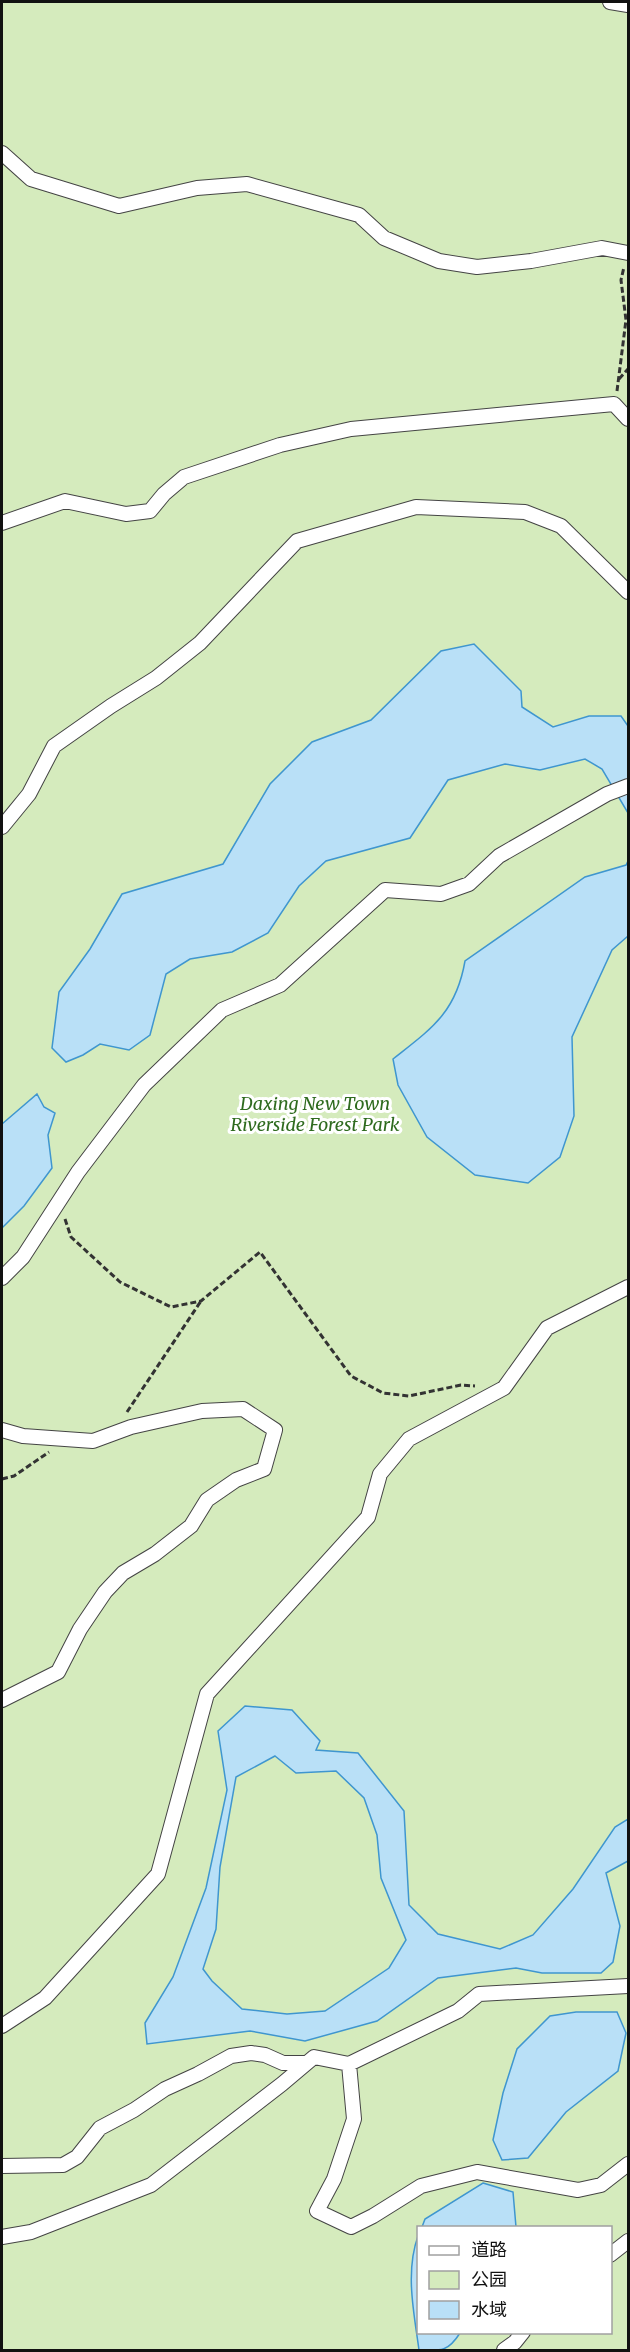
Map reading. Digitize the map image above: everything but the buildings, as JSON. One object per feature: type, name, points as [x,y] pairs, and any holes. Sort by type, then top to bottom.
[{"type":"street","points":[[610,2],[628,5]]},
{"type":"street","points":[[2,153],[31,179],[119,206],[197,188],[247,184],[359,215],[384,238],[439,261],[477,267],[531,261],[602,248],[628,252]]},
{"type":"street","points":[[2,523],[65,501],[126,514],[150,511],[164,494],[184,477],[280,445],[351,429],[614,404],[628,419]]},
{"type":"street","points":[[2,827],[29,794],[54,746],[156,678],[200,643],[297,541],[416,507],[525,512],[561,526],[628,592]]},
{"type":"street","points":[[2,1278],[23,1257],[67,1189],[144,1085],[222,1010],[280,985],[385,890],[441,894],[469,884],[499,856],[607,794],[628,786]]},
{"type":"street","points":[[2,2026],[45,1998],[158,1874],[207,1694],[368,1517],[380,1474],[409,1439],[504,1388],[548,1328],[628,1287]]},
{"type":"street","points":[[2,1430],[23,1436],[93,1441],[131,1427],[202,1411],[243,1409],[275,1430],[264,1469],[236,1480],[207,1500],[191,1526],[155,1554],[123,1573],[105,1592],[80,1629],[58,1672],[2,1700]]},
{"type":"street","points":[[2,2237],[31,2232],[151,2185],[314,2057],[349,2064],[458,2011],[479,1994],[628,1986]]},
{"type":"street","points":[[2,2166],[63,2164],[77,2157],[100,2128],[134,2110],[165,2089],[231,2056],[251,2053],[265,2055],[283,2062],[306,2063]]},
{"type":"street","points":[[349,2064],[354,2119],[334,2180],[317,2211],[351,2227],[421,2186],[477,2172],[578,2190],[601,2186],[628,2164]]},
{"type":"street","points":[[612,2253],[628,2241]]},
{"type":"street","points":[[504,2350],[515,2343],[522,2334]]},
{"type":"path","points":[[614,404],[626,320],[621,280],[628,252]]},
{"type":"path","points":[[619,380],[628,369]]},
{"type":"path","points":[[67,1189],[63,1210],[71,1237],[120,1282],[171,1307],[201,1301]]},
{"type":"path","points":[[112,1434],[201,1301],[260,1252],[351,1376],[383,1393],[409,1396],[460,1385],[504,1388]]},
{"type":"path","points":[[2,1479],[14,1476],[64,1439]]},
{"type":"green space","name":"Daxing New Town Riverside Forest Park","points":[[2,2],[628,2],[628,2350],[2,2350]]},
{"type":"water","points":[[474,644],[521,691],[522,707],[553,727],[589,716],[621,716],[628,726],[628,813],[602,769],[585,759],[540,770],[505,764],[448,780],[410,838],[326,861],[299,886],[268,933],[232,952],[190,959],[166,974],[150,1035],[129,1050],[100,1044],[66,1062],[52,1048],[59,992],[90,949],[122,894],[223,864],[270,784],[312,742],[371,720],[441,651]]},
{"type":"water","points":[[628,861],[628,936],[612,950],[572,1037],[574,1116],[560,1157],[528,1183],[475,1175],[427,1137],[398,1085],[393,1059],[440,1018],[455,994],[465,961],[585,877],[626,865]]},
{"type":"water","points":[[37,1094],[44,1107],[55,1113],[48,1135],[52,1168],[24,1206],[2,1228],[2,1124]]},
{"type":"water","points":[[245,1706],[292,1710],[320,1741],[316,1750],[358,1753],[404,1811],[409,1905],[438,1934],[500,1949],[533,1935],[573,1889],[615,1827],[628,1819],[628,1861],[606,1873],[620,1926],[613,1962],[601,1973],[542,1973],[516,1968],[438,1978],[377,2021],[305,2041],[250,2031],[147,2044],[145,2023],[173,1977],[206,1888],[227,1790],[218,1731]],"holes":[[[275,1756],[296,1773],[336,1771],[364,1798],[377,1835],[381,1878],[406,1940],[389,1968],[325,2011],[287,2014],[242,2009],[212,1981],[203,1969],[216,1929],[220,1867],[236,1777]]]},
{"type":"water","points":[[576,2012],[617,2012],[626,2033],[618,2071],[566,2112],[528,2158],[502,2160],[493,2140],[503,2093],[517,2049],[550,2016]]},
{"type":"water","points":[[483,2183],[513,2192],[516,2226],[422,2226],[425,2219]]},
{"type":"water","points":[[417,2240],[417,2334],[459,2334],[452,2344],[443,2349],[419,2350],[413,2307],[411,2278]]}]
